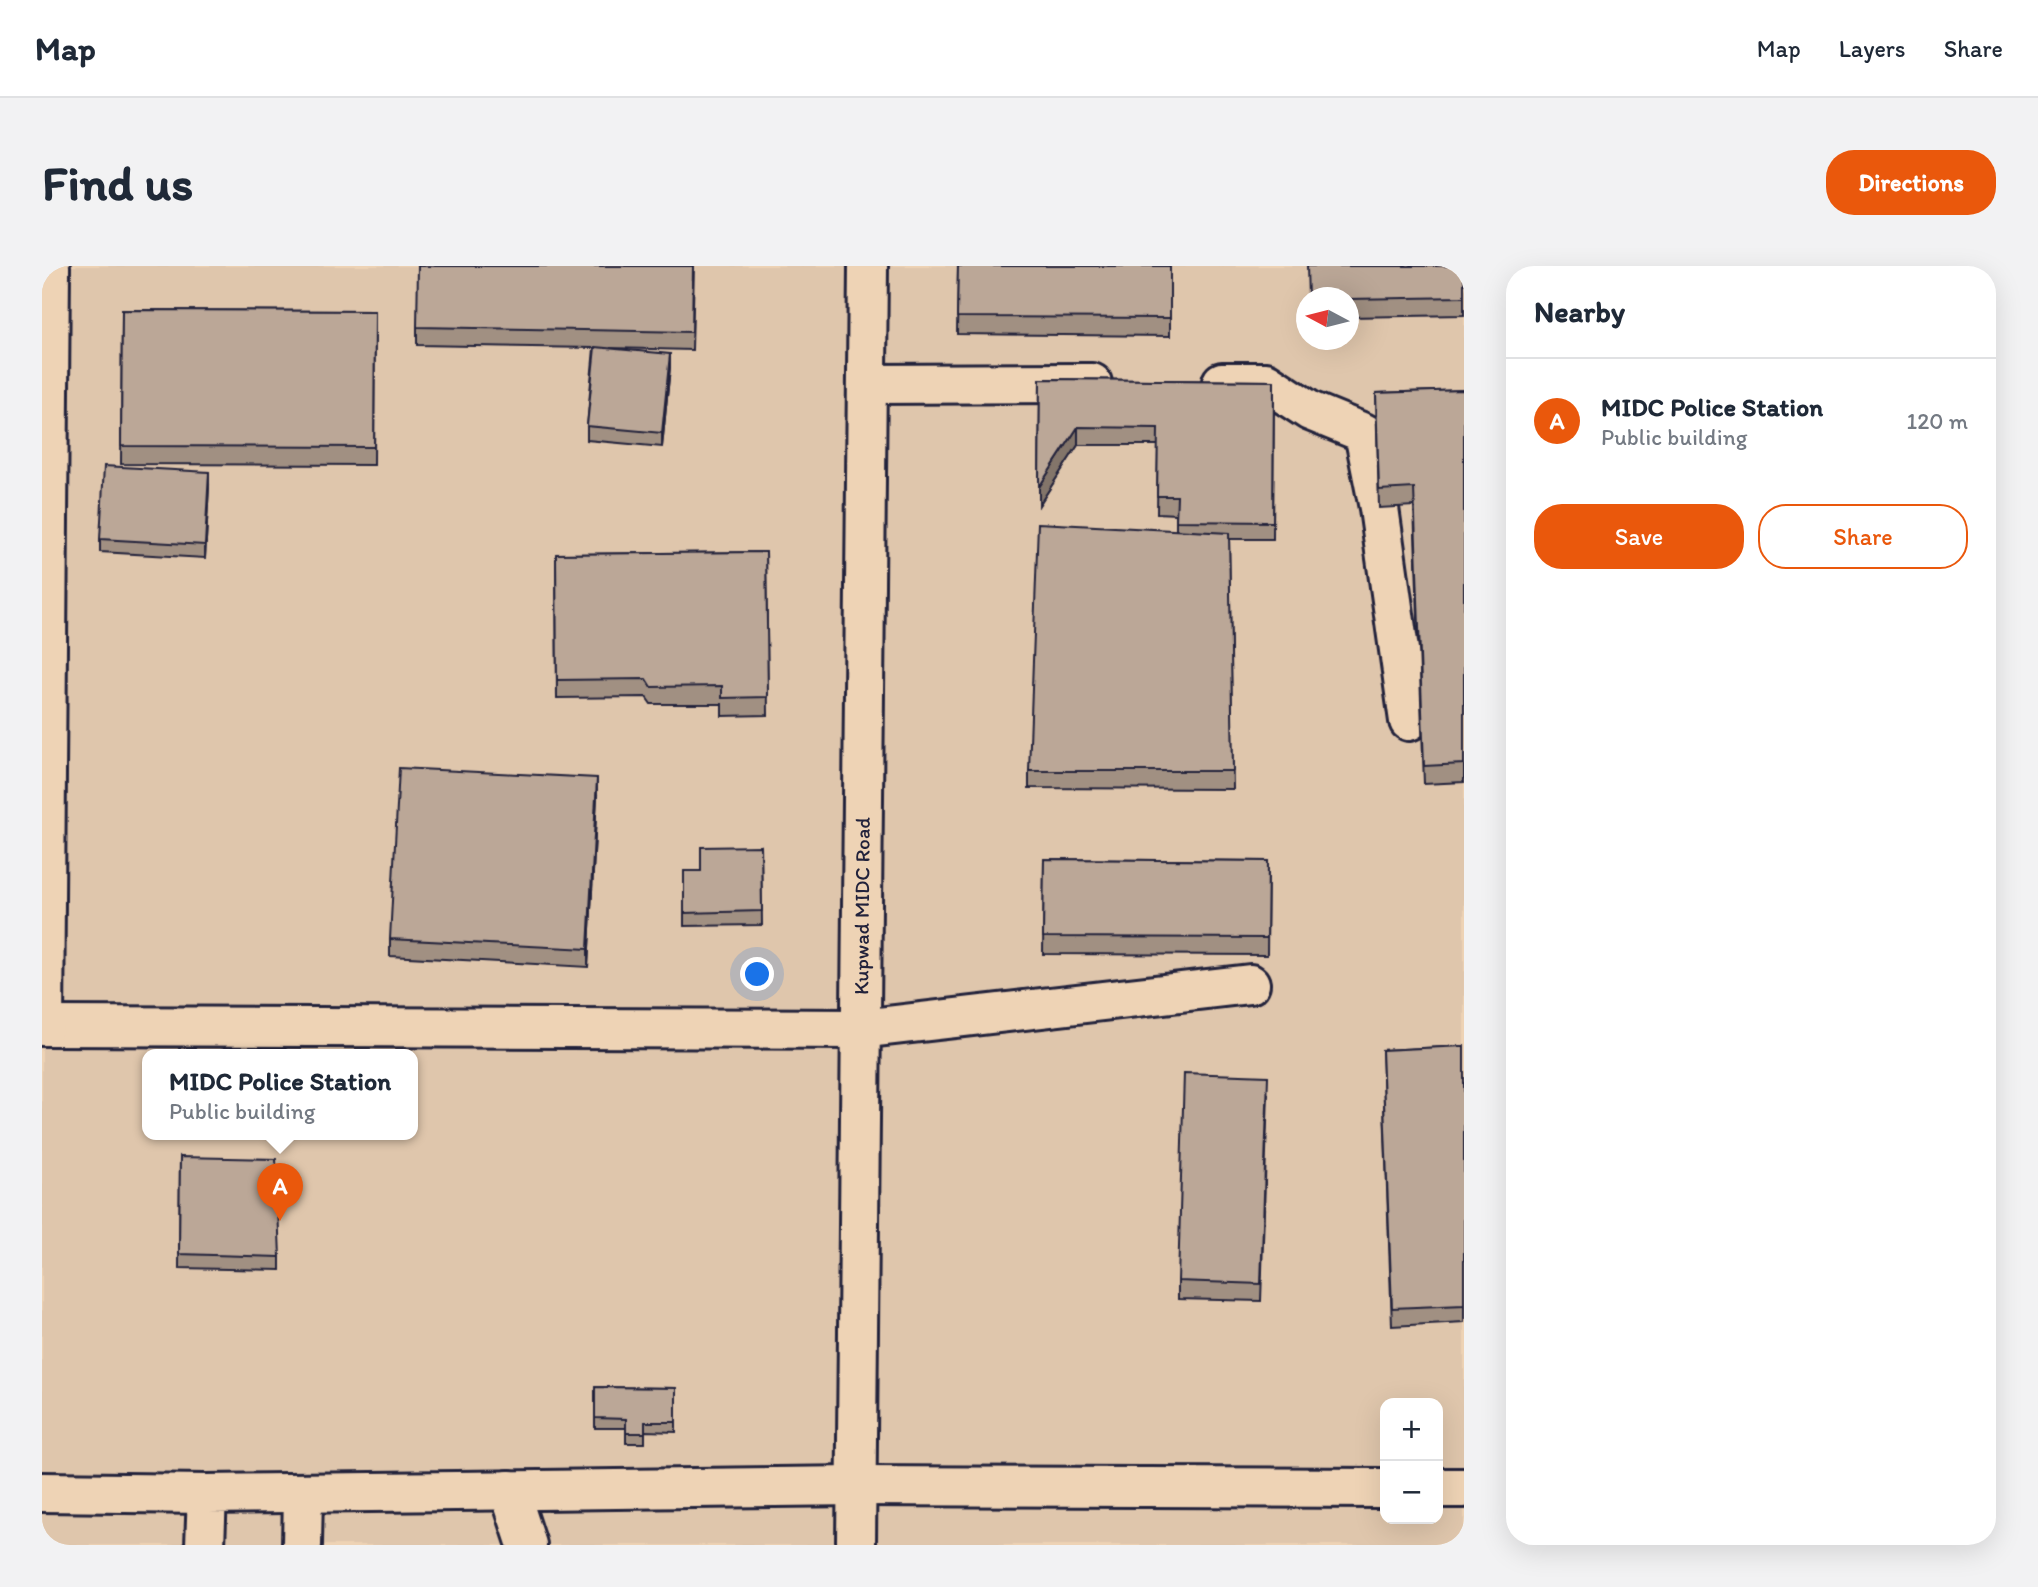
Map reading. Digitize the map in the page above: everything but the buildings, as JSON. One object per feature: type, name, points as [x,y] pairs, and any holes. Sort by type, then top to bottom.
[{"type":"street","points":[[50,266],[43,1026],[860,1029],[1250,984]]},
{"type":"street","name":"Kupwad MIDC Road","points":[[856,1545],[868,266]]},
{"type":"street","points":[[1184,383],[1266,382],[1310,411],[1364,433],[1380,508],[1409,721]]},
{"type":"street","points":[[867,384],[1128,383]]},
{"type":"street","points":[[42,1492],[207,1494],[856,1486],[1380,1488]]},
{"type":"street","points":[[1443,1488],[1464,1488]]},
{"type":"street","points":[[509,1490],[527,1545]]},
{"type":"street","points":[[302,1545],[303,1493]]},
{"type":"street","points":[[205,1545],[207,1494]]},
{"type":"shaded area","points":[[42,266],[1464,266],[1464,1545],[42,1545]]},
{"type":"place","name":"MIDC Police Station","points":[[280,1221]]}]
